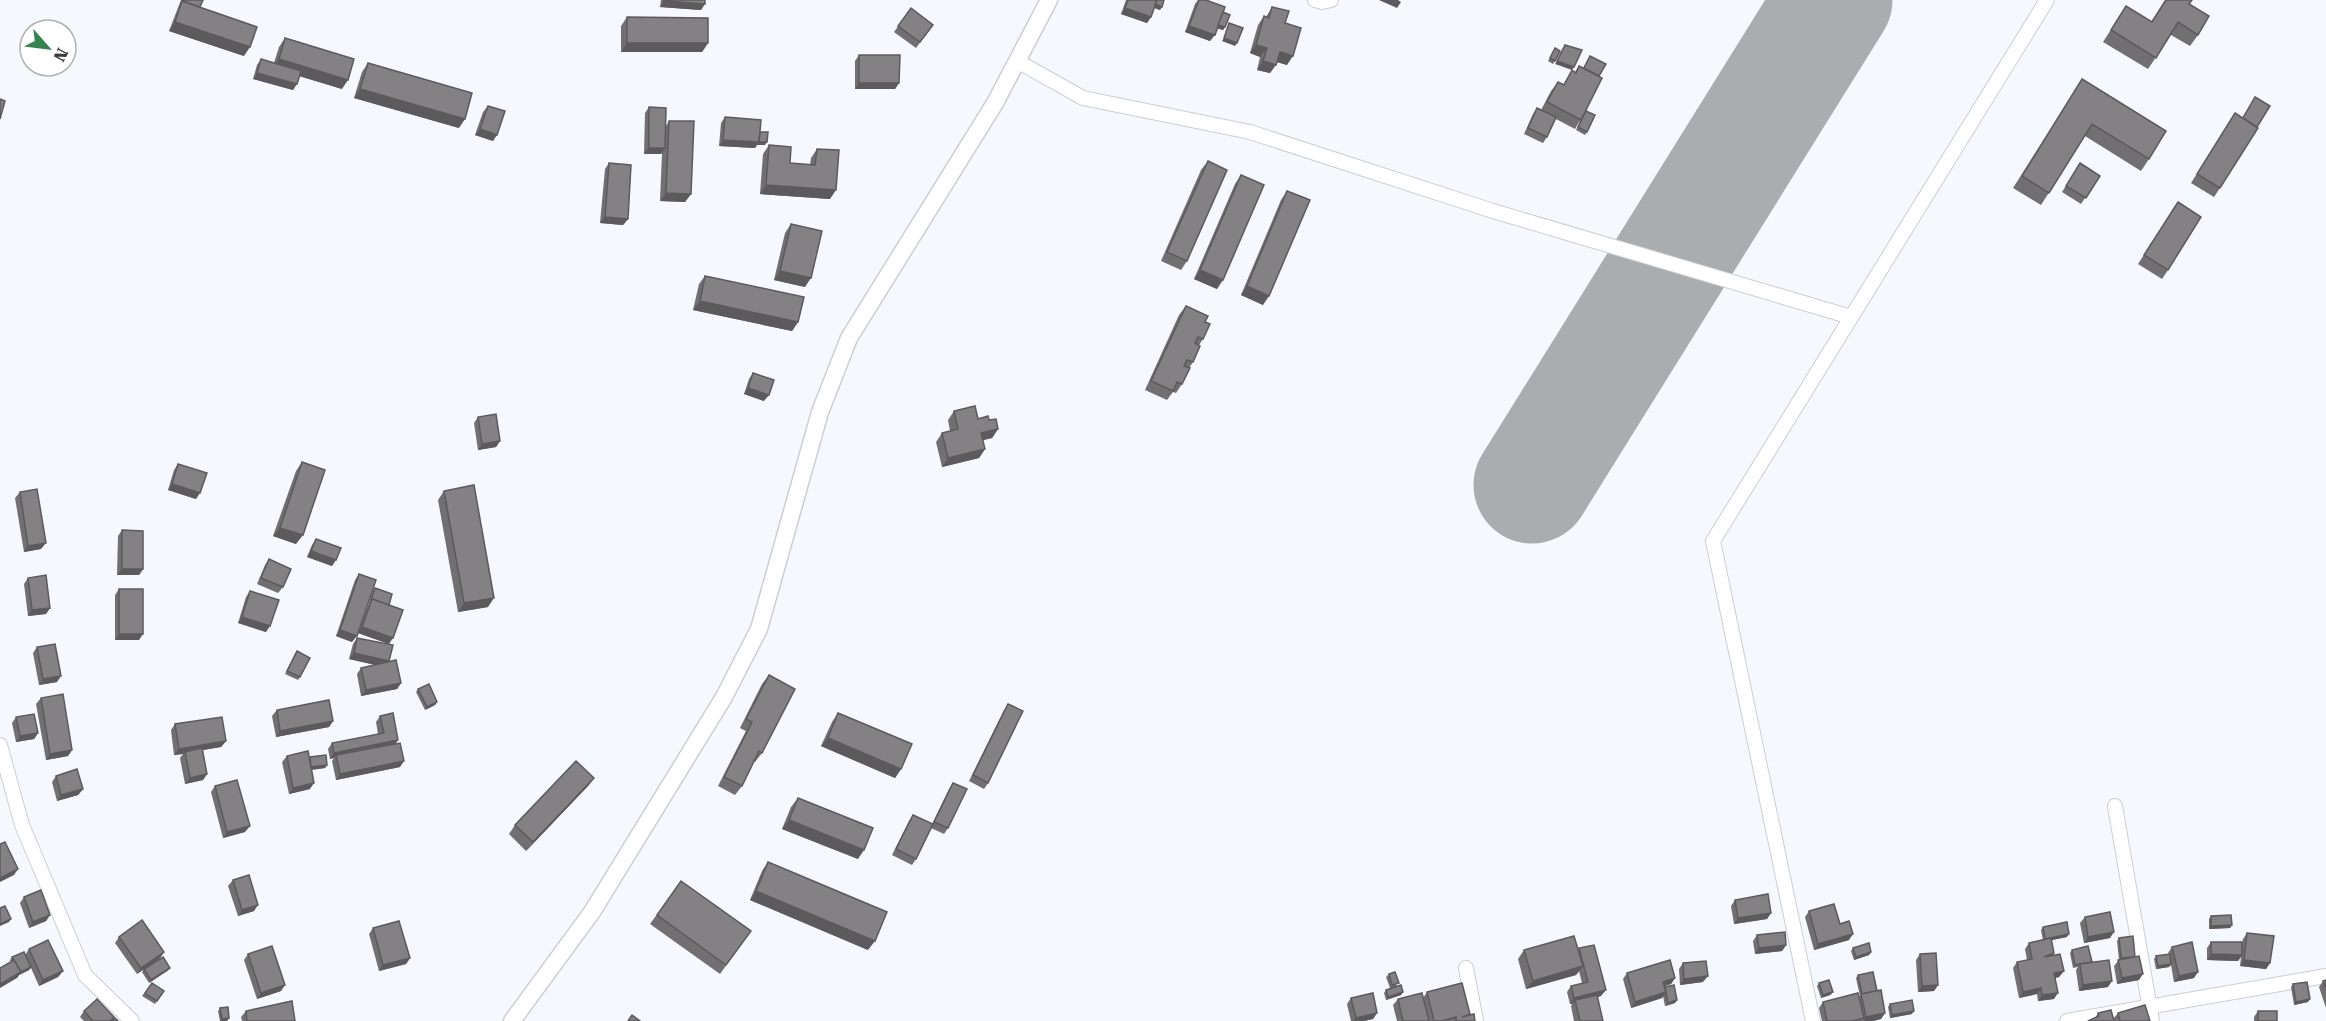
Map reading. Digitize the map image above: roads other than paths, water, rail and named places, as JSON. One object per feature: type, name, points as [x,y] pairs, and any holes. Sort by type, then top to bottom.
[{"type":"street","points":[[512,1021],[592,912],[724,697],[759,629],[820,411],[849,338],[995,103],[1049,0]]},
{"type":"street","points":[[1316,0],[1322,2],[1331,0]]},
{"type":"street","points":[[1813,1021],[1713,541],[2048,0]]},
{"type":"street","points":[[1017,61],[1083,98],[1250,132],[1494,211],[1851,317]]},
{"type":"street","points":[[0,745],[22,825],[85,975],[132,1021]]},
{"type":"street","points":[[2115,806],[2151,1014]]},
{"type":"street","points":[[1466,968],[1476,1021]]},
{"type":"street","points":[[2067,1021],[2151,1014],[2326,976]]}]
